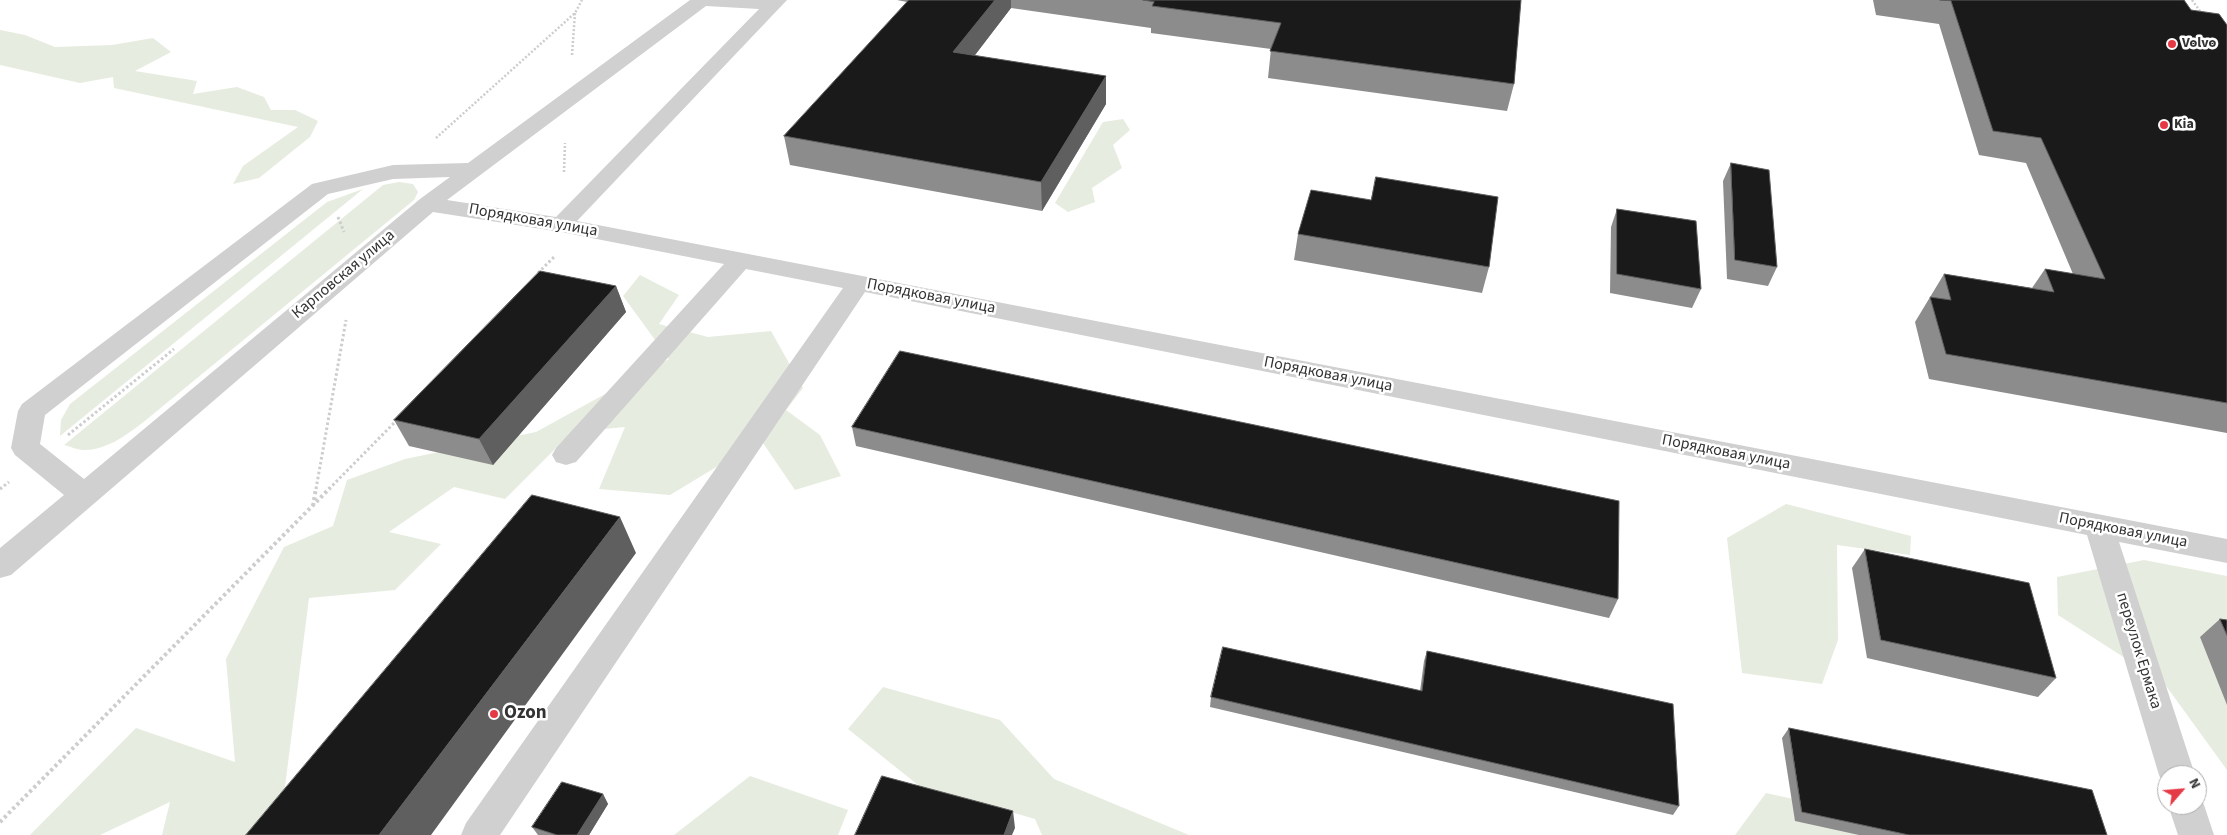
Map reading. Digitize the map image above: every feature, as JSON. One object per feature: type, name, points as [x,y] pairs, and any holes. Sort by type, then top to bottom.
[{"type":"street","points":[[701,0],[776,2]]},
{"type":"street","name":"Карповская улица","points":[[0,566],[428,204],[701,0]]},
{"type":"street","points":[[561,224],[776,2]]},
{"type":"street","points":[[84,495],[25,448],[32,411],[320,189],[393,172],[471,170]]},
{"type":"street","name":"Порядковая улица","points":[[428,204],[561,224],[2227,551]]},
{"type":"street","points":[[566,455],[741,260]]},
{"type":"street","points":[[479,835],[859,283]]},
{"type":"street","name":"переулок Ермака","points":[[2099,526],[2174,765]]},
{"type":"street","points":[[2189,815],[2196,835]]},
{"type":"path","points":[[2192,0],[2202,15]]},
{"type":"path","points":[[531,281],[559,252],[575,13]]},
{"type":"path","points":[[312,507],[356,265],[338,217]]},
{"type":"path","points":[[0,822],[401,415]]},
{"type":"shaded area","points":[[0,30],[25,35],[55,47],[112,45],[153,38],[171,52],[135,71],[197,81],[193,94],[237,87],[264,97],[271,110],[295,110],[318,121],[310,137],[259,178],[233,184],[243,166],[298,127],[114,88],[113,77],[80,83],[0,65]]},
{"type":"shaded area","points":[[1123,119],[1130,130],[1113,145],[1122,168],[1092,188],[1095,202],[1068,212],[1055,203],[1103,122]]},
{"type":"shaded area","points":[[399,182],[413,184],[418,192],[414,200],[146,420],[117,440],[101,448],[83,450],[64,445],[383,185]]},
{"type":"shaded area","points":[[363,189],[60,436],[61,420],[70,404],[327,202]]},
{"type":"shaded area","points":[[640,275],[679,295],[659,324],[708,337],[771,331],[803,388],[786,410],[820,435],[841,476],[795,490],[761,440],[670,495],[599,489],[625,427],[572,432],[505,499],[454,487],[389,532],[441,544],[395,590],[309,598],[282,810],[267,835],[162,835],[170,802],[100,835],[30,835],[136,728],[235,762],[226,659],[284,547],[333,526],[347,480],[405,459],[536,432],[669,359],[623,296]]},
{"type":"shaded area","points":[[1786,504],[1911,536],[1910,555],[1837,545],[1838,640],[1822,684],[1742,673],[1727,538]]},
{"type":"shaded area","points":[[2144,560],[2227,576],[2227,770],[2164,683],[2058,615],[2057,577]]},
{"type":"shaded area","points":[[883,687],[1000,720],[1054,779],[1189,835],[1042,835],[1035,819],[918,785],[848,729]]},
{"type":"shaded area","points":[[750,776],[848,810],[838,835],[674,835]]},
{"type":"shaded area","points":[[1766,793],[1900,823],[1915,835],[1735,835]]},
{"type":"building","points":[[909,0],[995,0],[953,52],[1106,76],[1041,182],[784,136]]},
{"type":"building","points":[[1143,0],[1521,0],[1514,84],[1270,51],[1281,23],[1152,6],[1154,2]]},
{"type":"building","points":[[1940,0],[2184,0],[2191,10],[2219,14],[2227,25],[2227,403],[1946,354],[1930,297],[1951,300],[1944,274],[2054,292],[2045,269],[2105,279],[2041,138],[1993,131],[1951,1]]},
{"type":"building","points":[[1731,163],[1769,170],[1777,267],[1735,260]]},
{"type":"building","points":[[1376,177],[1498,197],[1489,267],[1298,234],[1311,190],[1371,200]]},
{"type":"building","points":[[1617,209],[1696,221],[1701,289],[1617,274]]},
{"type":"building","points":[[540,271],[616,286],[479,439],[394,420]]},
{"type":"building","points":[[900,351],[1619,501],[1618,599],[852,427]]},
{"type":"building","points":[[532,495],[620,517],[379,835],[246,835]]},
{"type":"building","points":[[1865,549],[2029,583],[2056,678],[1881,640]]},
{"type":"building","points":[[2220,619],[2227,620],[2227,635]]},
{"type":"building","points":[[1223,647],[1422,691],[1427,651],[1673,704],[1679,806],[1211,697]]},
{"type":"building","points":[[1789,728],[2092,790],[2107,835],[1909,835],[1802,812]]},
{"type":"building","points":[[882,776],[1013,811],[1004,835],[855,835]]},
{"type":"building","points":[[562,782],[603,794],[577,835],[557,835],[532,827]]},
{"type":"place","name":"Volvo","points":[[2172,44]]},
{"type":"place","name":"Kia","points":[[2164,125]]},
{"type":"place","name":"Ozon","points":[[494,714]]}]
